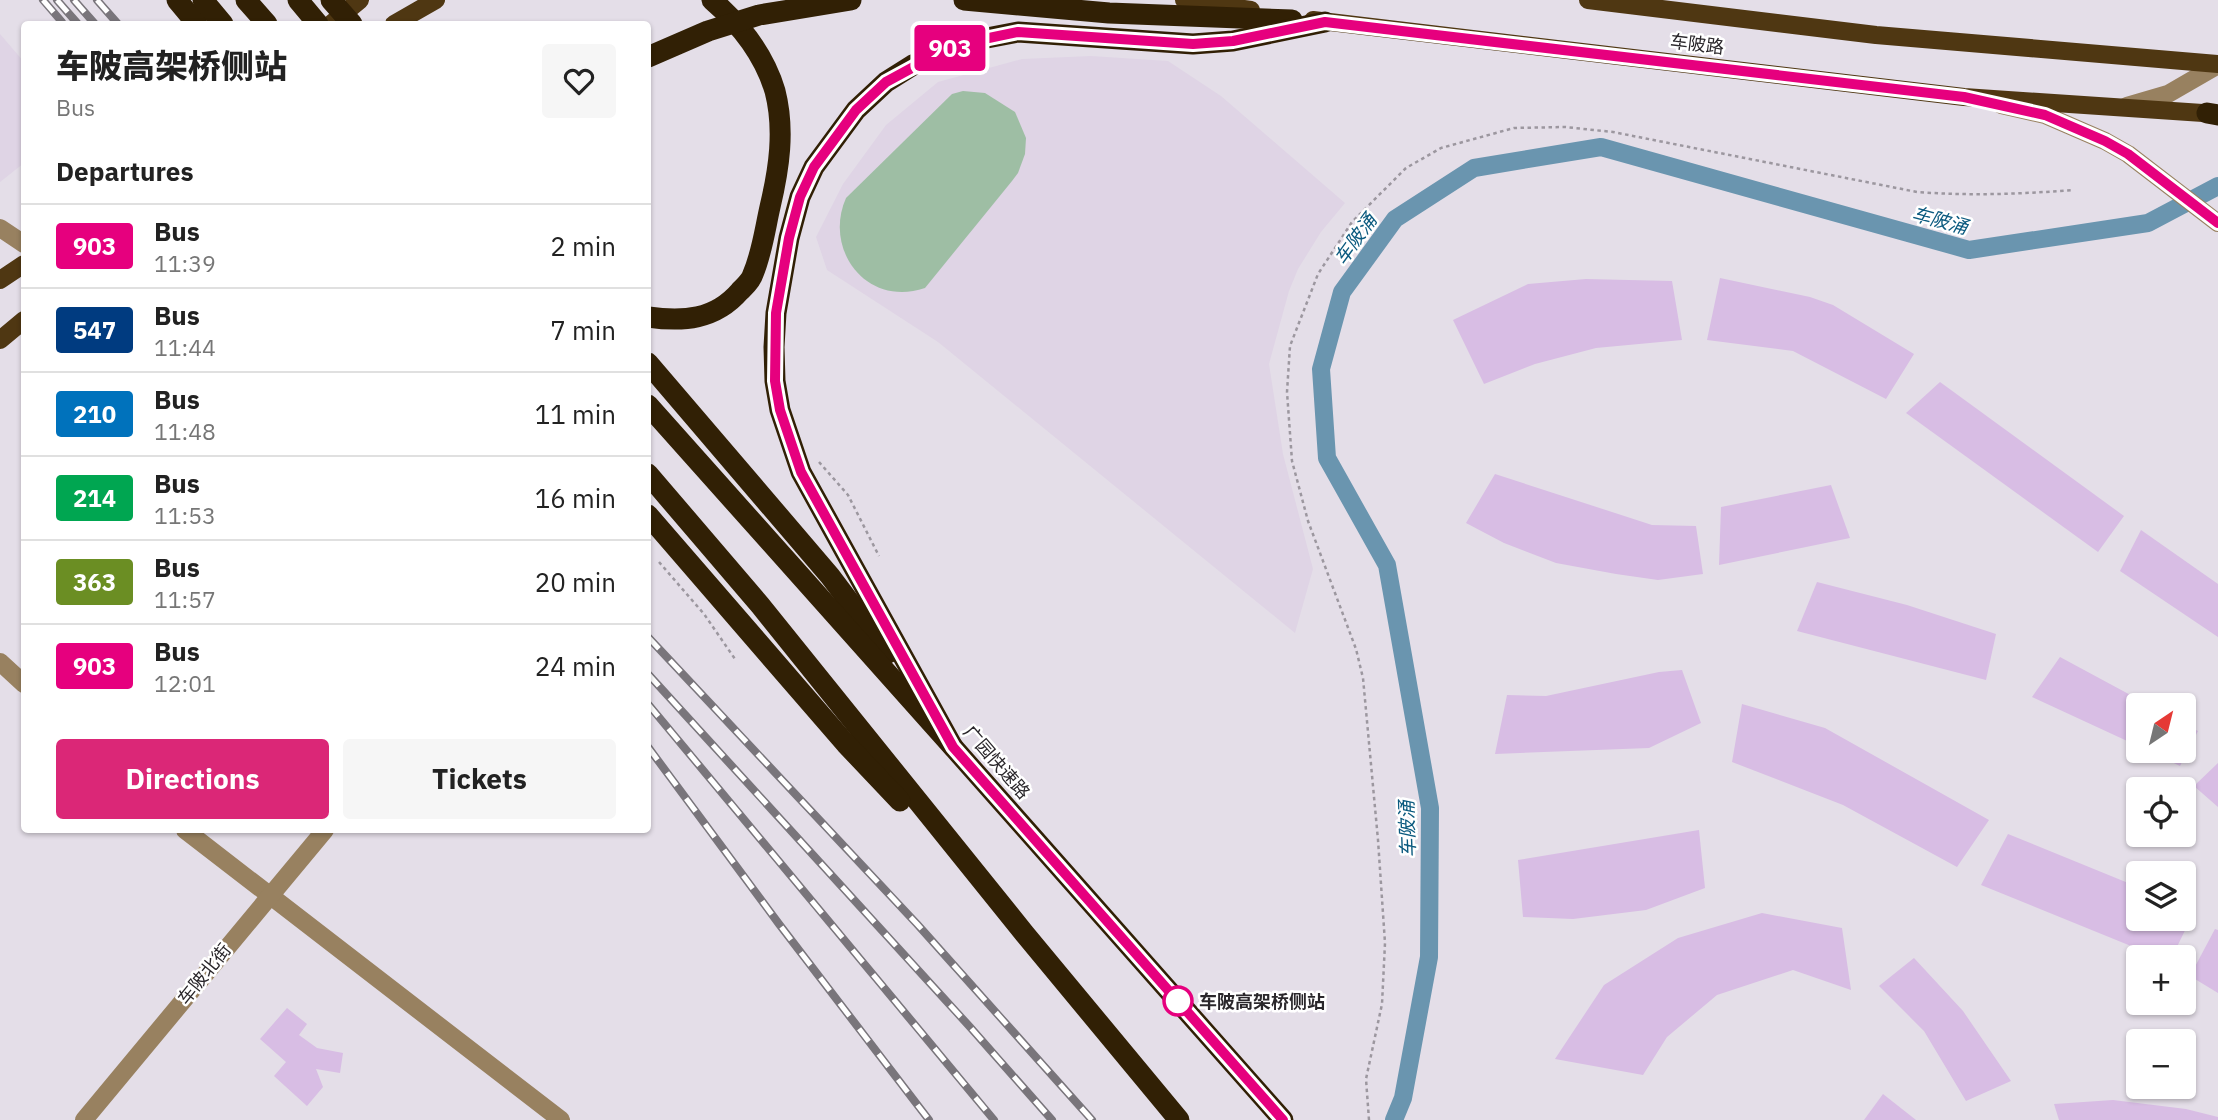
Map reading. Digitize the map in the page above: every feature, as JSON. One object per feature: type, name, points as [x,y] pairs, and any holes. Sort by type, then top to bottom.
[{"type":"highway","points":[[177,0],[194,21]]},
{"type":"highway","points":[[203,0],[220,21]]},
{"type":"highway","points":[[246,0],[264,21]]},
{"type":"highway","points":[[298,0],[316,21]]},
{"type":"highway","points":[[331,0],[349,21]]},
{"type":"highway","points":[[651,317],[676,321],[698,317],[721,308],[737,295],[752,277],[775,186],[781,140],[774,89],[753,43],[712,0]]},
{"type":"highway","points":[[651,56],[708,31],[759,15],[851,0]]},
{"type":"highway","points":[[964,0],[1109,13],[1325,22]]},
{"type":"highway","points":[[953,747],[801,472],[780,410],[775,381],[776,313],[789,238],[800,197],[814,167],[856,110],[886,82],[913,65],[965,43],[1018,32],[1193,44],[1233,41],[1325,22]]},
{"type":"highway","points":[[651,367],[870,626],[953,747]]},
{"type":"highway","name":"广园快速路","points":[[651,408],[1283,1120]]},
{"type":"highway","points":[[651,478],[760,606],[1179,1120]]},
{"type":"highway","points":[[651,518],[846,744],[1024,933]]},
{"type":"main road","points":[[335,21],[360,0]]},
{"type":"main road","points":[[399,21],[436,0]]},
{"type":"main road","name":"车陂路","points":[[1184,0],[1325,22],[1964,97],[2214,114]]},
{"type":"main road","name":"车陂路","points":[[1588,0],[1877,34],[2218,65]]},
{"type":"main road","points":[[0,281],[21,266]]},
{"type":"main road","points":[[0,340],[21,322]]},
{"type":"street","points":[[2127,106],[2168,94],[2218,65]]},
{"type":"street","points":[[1964,97],[2045,115],[2105,141],[2128,154],[2218,223]]},
{"type":"street","points":[[0,228],[21,242]]},
{"type":"street","points":[[0,662],[21,681]]},
{"type":"street","points":[[189,833],[561,1120]]},
{"type":"street","name":"车陂北街","points":[[84,1120],[322,833]]},
{"type":"path","points":[[1369,1120],[1366,1079],[1382,1004],[1385,943],[1363,678],[1356,649],[1308,521],[1292,461],[1287,393],[1290,346],[1294,334],[1318,274],[1352,222],[1406,168],[1429,154],[1440,148],[1514,128],[1565,127],[1613,132],[1917,192],[1966,196],[2074,190]]},
{"type":"path","points":[[815,457],[848,495],[879,556]]},
{"type":"path","points":[[659,562],[704,614],[735,659]]},
{"type":"shaded area","points":[[0,34],[21,58],[21,165],[0,182]]},
{"type":"shaded area","points":[[1091,56],[1168,61],[1221,96],[1345,203],[1321,232],[1298,269],[1289,291],[1269,364],[1283,454],[1313,569],[1295,633],[938,342],[827,270],[816,237],[843,184],[886,125],[938,82],[1022,59]]},
{"type":"green space","points":[[963,91],[985,93],[1015,112],[1026,138],[1025,154],[1018,173],[925,288],[904,292],[885,290],[868,282],[855,270],[846,255],[840,237],[840,218],[846,198],[952,94]]},
{"type":"building","points":[[1720,278],[1810,297],[1833,305],[1914,354],[1886,399],[1793,351],[1707,340]]},
{"type":"building","points":[[1586,279],[1672,281],[1682,340],[1596,348],[1535,364],[1484,384],[1453,320],[1528,284]]},
{"type":"building","points":[[1940,382],[2124,516],[2098,552],[1906,413]]},
{"type":"building","points":[[1495,474],[1652,525],[1696,526],[1703,574],[1658,580],[1616,574],[1556,563],[1504,543],[1466,523]]},
{"type":"building","points":[[1831,485],[1850,538],[1719,565],[1721,507]]},
{"type":"building","points":[[2141,530],[2218,584],[2218,637],[2120,571]]},
{"type":"building","points":[[1817,582],[1907,605],[1996,634],[1986,680],[1797,631]]},
{"type":"building","points":[[2060,657],[2127,693],[2126,740],[2032,697]]},
{"type":"building","points":[[1682,670],[1701,723],[1649,748],[1495,754],[1507,695],[1546,696],[1659,672]]},
{"type":"building","points":[[1742,704],[1825,728],[1989,820],[1957,867],[1843,805],[1732,762]]},
{"type":"building","points":[[2218,763],[2218,807],[2196,788],[2196,784]]},
{"type":"building","points":[[1699,830],[1705,888],[1646,910],[1573,919],[1523,917],[1518,860]]},
{"type":"building","points":[[2008,834],[2126,882],[2126,931],[2185,931],[2178,945],[2128,945],[1981,885]]},
{"type":"building","points":[[1762,913],[1842,928],[1851,990],[1793,970],[1717,995],[1667,1037],[1643,1075],[1555,1059],[1604,985],[1678,938]]},
{"type":"building","points":[[2215,929],[2218,930],[2218,993],[2196,980],[2196,965]]},
{"type":"building","points":[[1914,958],[1963,1011],[2011,1081],[1966,1101],[1924,1031],[1879,986]]},
{"type":"building","points":[[287,1008],[307,1024],[299,1035],[317,1048],[343,1053],[340,1073],[316,1069],[323,1087],[307,1106],[274,1076],[286,1062],[260,1039]]},
{"type":"building","points":[[1883,1094],[1916,1120],[1864,1120]]},
{"type":"building","points":[[2113,1100],[2186,1109],[2218,1117],[2218,1120],[2059,1120],[2054,1104]]},
{"type":"waterway","name":"车陂涌","points":[[1394,1120],[1403,1098],[1429,957],[1430,808],[1387,565],[1327,458],[1321,369],[1342,292],[1395,219],[1474,168],[1601,147],[1969,250],[2148,223],[2218,186]]},
{"type":"railway","points":[[43,0],[61,21]]},
{"type":"railway","points":[[57,0],[75,21]]},
{"type":"railway","points":[[74,0],[92,21]]},
{"type":"railway","points":[[97,0],[115,21]]},
{"type":"railway","points":[[651,640],[917,924],[1092,1120]]},
{"type":"railway","points":[[651,677],[1052,1120]]},
{"type":"railway","points":[[651,708],[994,1120]]},
{"type":"railway","points":[[651,751],[929,1120]]},
{"type":"bus line","name":"903","points":[[1283,1120],[953,747],[801,472],[780,410],[775,381],[776,313],[789,238],[800,197],[814,167],[856,110],[886,82],[913,65],[965,43],[1018,32],[1193,44],[1233,41],[1325,22],[1964,97],[2045,115],[2128,154],[2218,223]]},
{"type":"place","name":"车陂高架桥侧站","points":[[1178,1001]]}]
